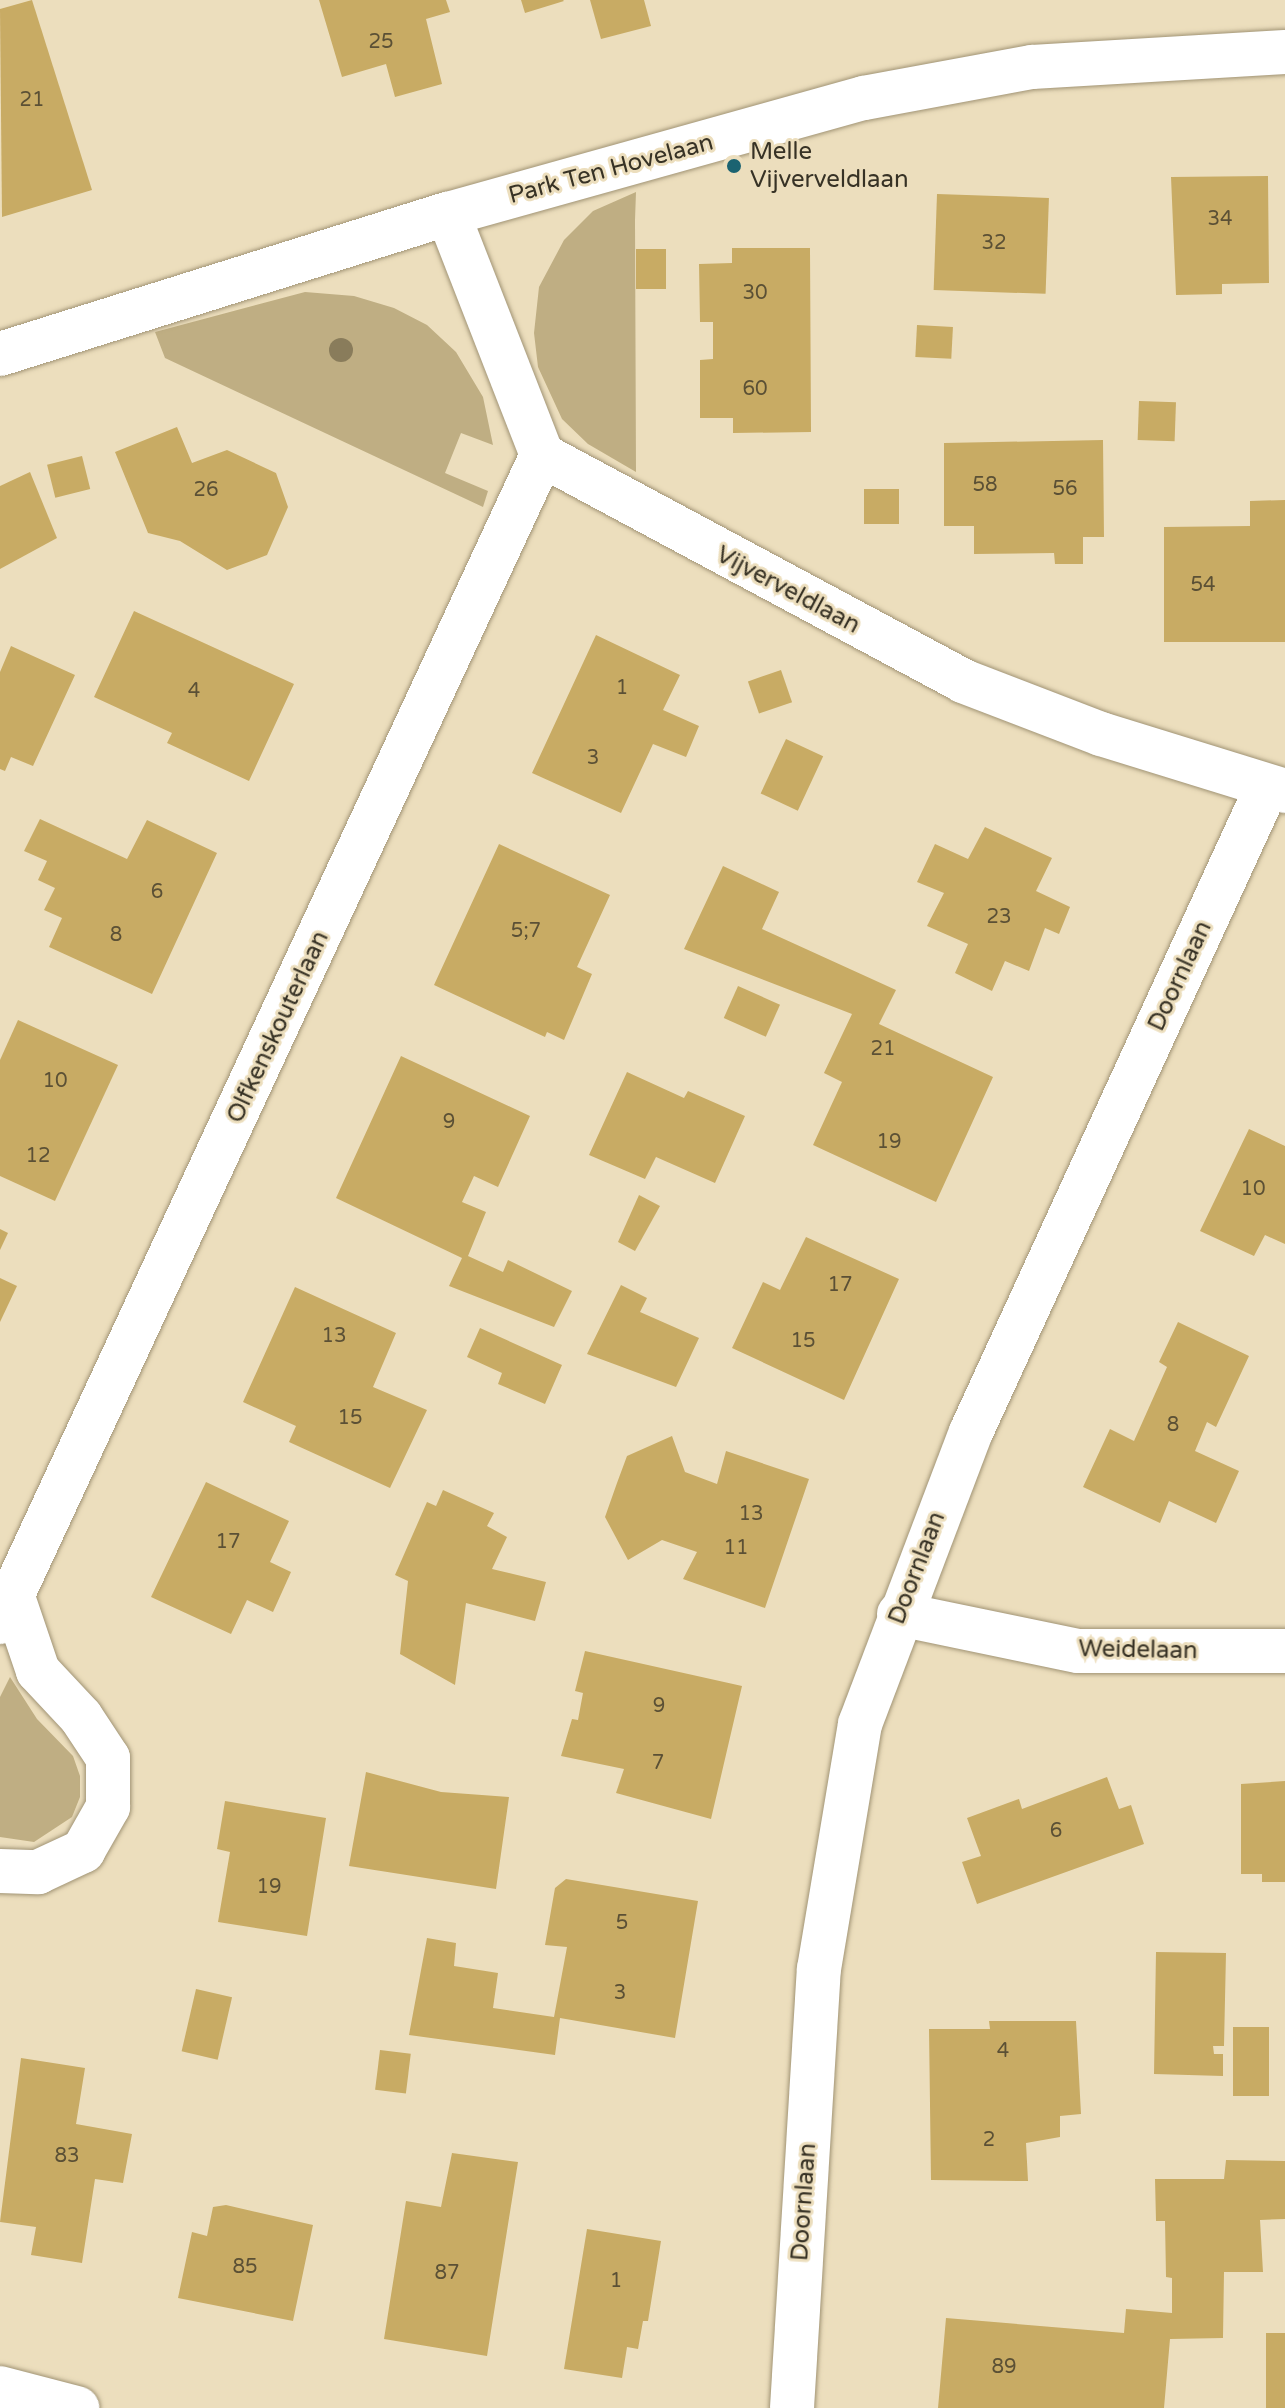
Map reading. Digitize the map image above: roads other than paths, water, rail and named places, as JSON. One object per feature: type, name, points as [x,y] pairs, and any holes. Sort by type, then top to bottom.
[{"type":"street","name":"Park Ten Hovelaan","points":[[0,354],[448,214],[864,98],[1032,67],[1285,52]]},
{"type":"street","points":[[448,214],[542,455]]},
{"type":"street","name":"Vijverveldlaan","points":[[542,455],[963,681],[1276,790]]},
{"type":"street","name":"Olfkenskouterlaan","points":[[0,1871],[38,1872],[83,1851],[108,1807],[108,1758],[81,1717],[38,1671],[6,1610],[542,455]]},
{"type":"street","name":"Doornlaan","points":[[792,2408],[819,1969],[860,1724],[899,1614],[971,1432],[1276,790]]},
{"type":"street","name":"Weidelaan","points":[[899,1614],[1078,1651],[1285,1651]]},
{"type":"street","points":[[0,2388],[77,2408]]},
{"type":"place","name":"Melle Vijverveldlaan","points":[[734,166]]}]
